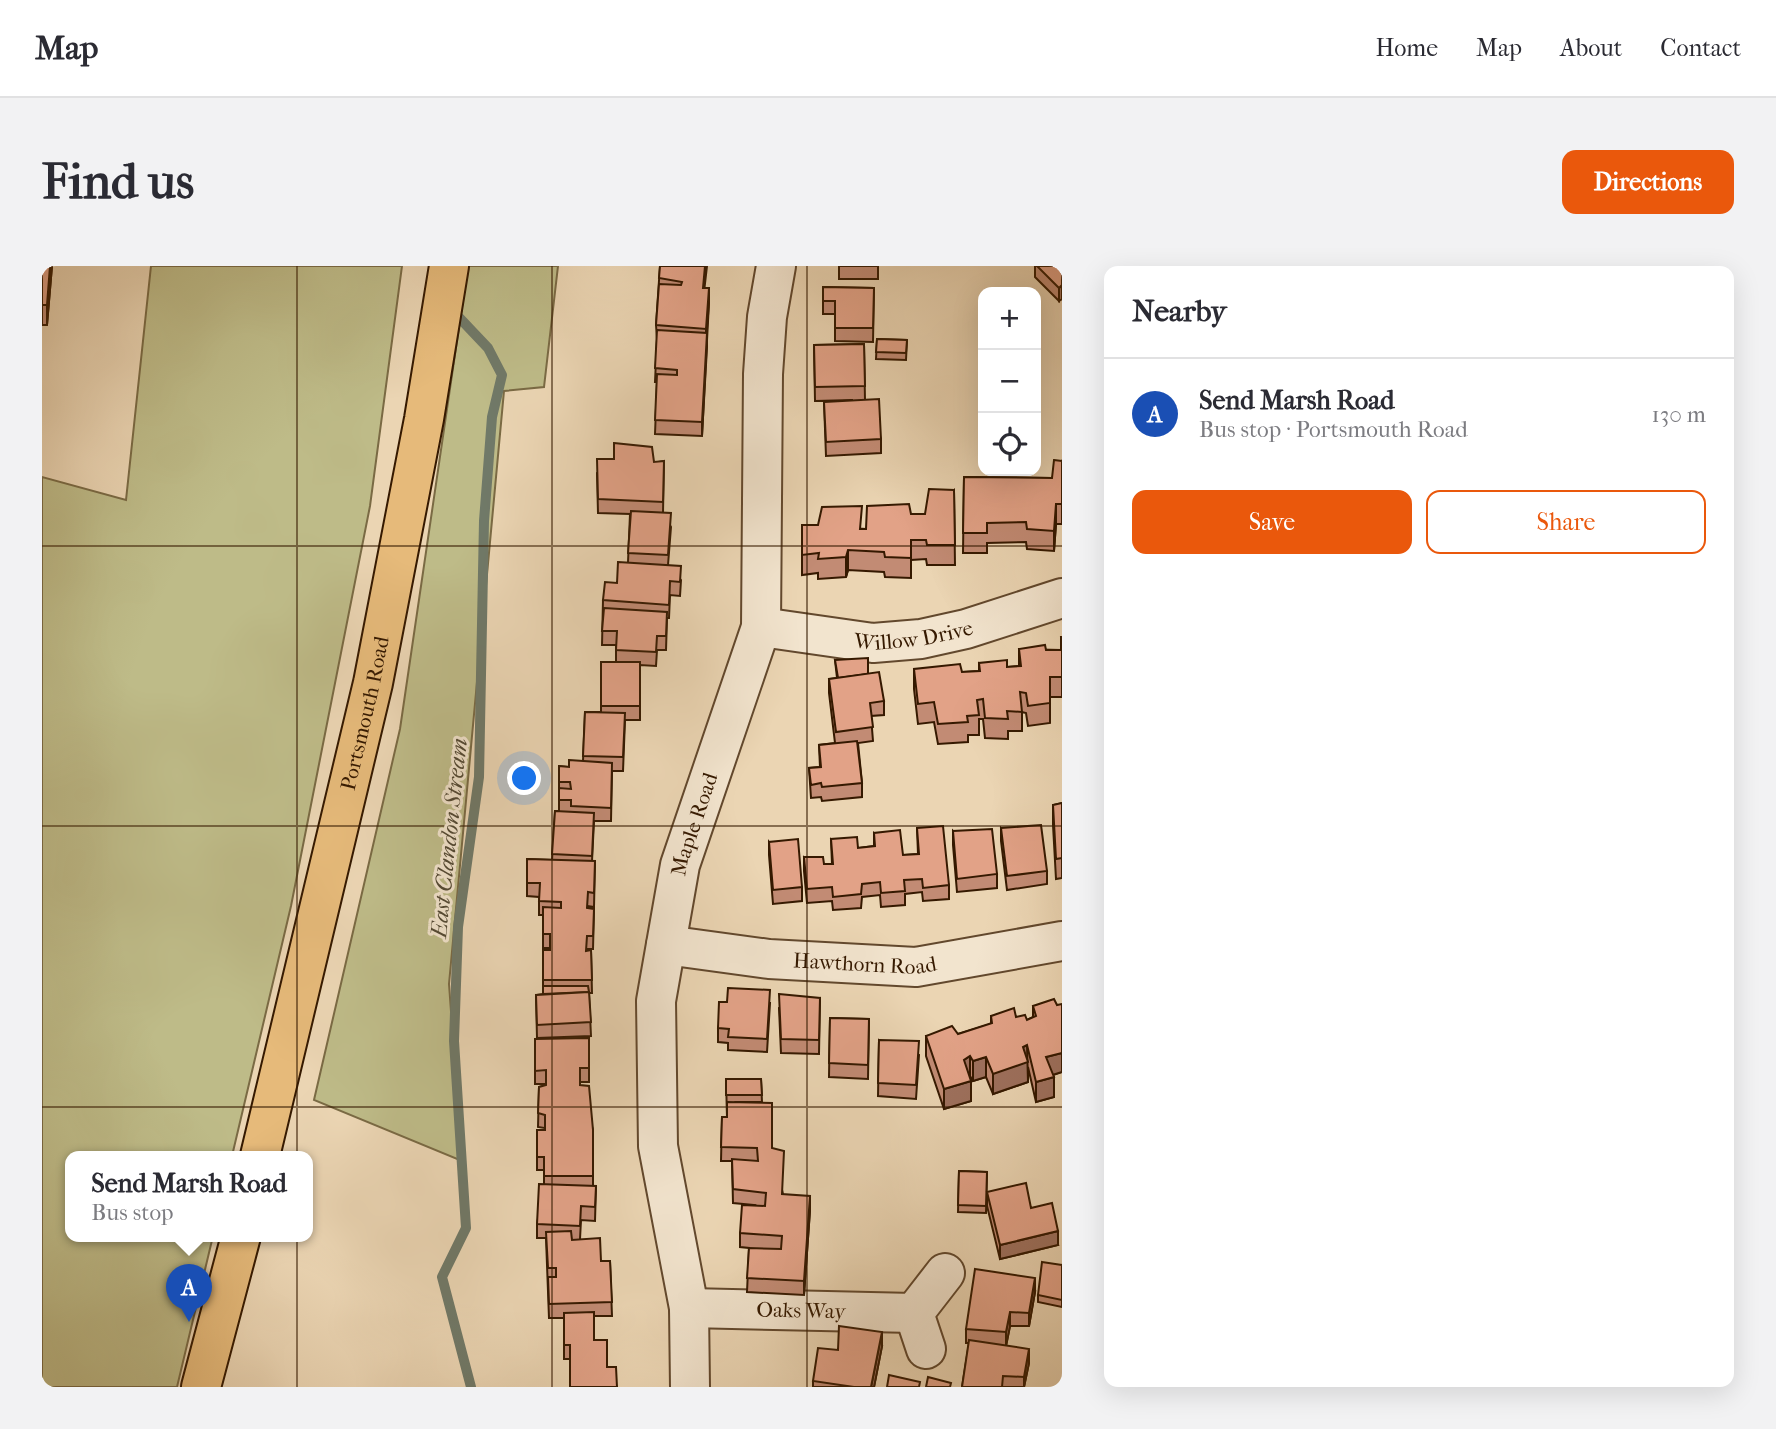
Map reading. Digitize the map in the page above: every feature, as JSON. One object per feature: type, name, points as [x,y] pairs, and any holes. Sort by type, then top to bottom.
[{"type":"main road","name":"Portsmouth Road","points":[[261,1151],[373,683],[422,433],[449,266]]},
{"type":"main road","points":[[201,1387],[239,1242]]},
{"type":"street","name":"Maple Road","points":[[690,1387],[689,1308],[658,1146],[656,1001],[680,865],[761,627],[763,374],[767,317],[776,266]]},
{"type":"street","name":"Willow Drive","points":[[761,627],[873,643],[921,639],[967,629],[1062,598]]},
{"type":"street","name":"Hawthorn Road","points":[[666,945],[769,959],[916,967],[1062,941]]},
{"type":"street","points":[[926,1349],[915,1313],[945,1272]]},
{"type":"street","name":"Oaks Way","points":[[689,1308],[915,1313]]},
{"type":"shaded area","points":[[151,266],[402,266],[370,506],[291,906],[233,1151],[65,1151],[65,1242],[212,1242],[177,1387],[42,1387],[42,477],[126,500]]},
{"type":"shaded area","points":[[468,266],[558,266],[544,387],[504,391],[449,984],[462,1161],[314,1100],[400,729]]},
{"type":"building","points":[[42,266],[50,266],[47,305],[42,305]]},
{"type":"building","points":[[660,266],[705,266],[703,288],[709,288],[706,329],[656,325],[659,284],[681,285],[682,282],[659,278]]},
{"type":"building","points":[[1037,266],[1062,266],[1062,285],[1059,288]]},
{"type":"building","points":[[823,287],[874,288],[873,328],[835,328],[835,301],[823,301]]},
{"type":"building","points":[[657,330],[707,333],[702,422],[655,420],[657,374],[677,375],[677,370],[655,368]]},
{"type":"building","points":[[877,339],[907,340],[906,353],[876,352]]},
{"type":"building","points":[[864,344],[865,386],[815,387],[814,345]]},
{"type":"building","points":[[879,399],[881,439],[826,442],[824,402]]},
{"type":"building","points":[[614,443],[652,447],[654,462],[664,461],[663,502],[598,499],[597,459],[614,459]]},
{"type":"building","points":[[1054,460],[1062,461],[1062,504],[1056,504],[1054,531],[1027,529],[1026,522],[987,523],[987,533],[963,533],[964,477],[1052,478]]},
{"type":"building","points":[[929,489],[954,490],[955,545],[927,545],[926,540],[911,540],[911,558],[885,557],[884,552],[848,550],[846,557],[818,559],[819,553],[802,555],[802,525],[818,525],[822,507],[862,506],[860,529],[866,529],[867,506],[909,504],[911,514],[925,514]]},
{"type":"building","points":[[631,511],[671,513],[668,555],[628,553]]},
{"type":"building","points":[[618,562],[681,566],[680,582],[670,581],[669,605],[603,600],[605,582],[617,583]]},
{"type":"building","points":[[604,608],[667,612],[666,636],[657,636],[656,652],[616,650],[617,631],[602,631]]},
{"type":"building","points":[[1045,645],[1046,650],[1062,650],[1062,677],[1050,677],[1050,703],[1028,706],[1026,693],[1020,692],[1022,712],[1007,711],[1008,719],[985,718],[983,699],[977,700],[979,715],[967,716],[968,722],[938,724],[934,702],[918,704],[914,669],[960,664],[962,672],[980,671],[979,663],[1007,660],[1007,667],[1021,666],[1019,649]]},
{"type":"building","points":[[868,658],[868,674],[838,678],[835,660]]},
{"type":"building","points":[[601,662],[640,662],[640,706],[601,706]]},
{"type":"building","points":[[879,672],[884,701],[870,703],[873,727],[836,732],[829,679]]},
{"type":"building","points":[[585,712],[625,713],[623,757],[583,756]]},
{"type":"building","points":[[857,741],[862,783],[822,787],[821,783],[811,785],[809,768],[821,767],[819,745]]},
{"type":"building","points":[[569,760],[612,763],[611,808],[571,806],[571,800],[559,800],[559,788],[571,789],[570,782],[559,782],[559,766],[569,767]]},
{"type":"building","points":[[1062,803],[1062,858],[1056,859],[1053,805]]},
{"type":"building","points":[[555,811],[594,813],[592,856],[552,854]]},
{"type":"building","points":[[1041,825],[1047,871],[1007,876],[1001,828]]},
{"type":"building","points":[[943,826],[949,885],[923,888],[922,879],[904,880],[905,891],[881,893],[880,882],[862,884],[861,894],[833,897],[832,887],[807,889],[804,857],[823,857],[824,864],[833,864],[831,839],[857,837],[858,848],[875,846],[874,833],[900,830],[903,855],[919,854],[917,828]]},
{"type":"building","points":[[992,829],[997,874],[957,879],[953,831]]},
{"type":"building","points":[[798,839],[802,887],[773,890],[769,842]]},
{"type":"building","points":[[527,859],[595,861],[594,893],[588,892],[587,908],[594,909],[593,936],[587,936],[586,951],[591,950],[592,980],[543,980],[543,950],[550,950],[550,934],[543,934],[543,907],[561,908],[561,902],[539,901],[540,883],[527,883]]},
{"type":"building","points":[[543,986],[588,986],[589,992],[543,994]]},
{"type":"building","points":[[728,988],[770,990],[767,1039],[728,1037],[729,1029],[718,1028],[719,1002],[727,1002]]},
{"type":"building","points":[[589,992],[591,1022],[537,1025],[536,995]]},
{"type":"building","points":[[779,994],[820,998],[819,1040],[781,1039]]},
{"type":"building","points":[[1054,999],[1057,1005],[1062,1004],[1062,1053],[1046,1057],[1054,1077],[1036,1082],[1027,1045],[1023,1047],[1028,1062],[993,1074],[986,1057],[973,1061],[970,1056],[964,1060],[971,1081],[944,1089],[926,1036],[952,1026],[958,1034],[992,1023],[991,1016],[1014,1008],[1016,1017],[1025,1015],[1027,1020],[1036,1016],[1033,1006]]},
{"type":"building","points":[[830,1018],[869,1019],[868,1065],[829,1063]]},
{"type":"building","points":[[589,1038],[589,1068],[580,1068],[580,1085],[589,1086],[593,1176],[544,1176],[544,1157],[537,1157],[537,1130],[545,1130],[545,1115],[538,1113],[539,1087],[546,1085],[546,1070],[535,1071],[535,1039]]},
{"type":"building","points":[[879,1040],[919,1041],[916,1085],[878,1083]]},
{"type":"building","points":[[726,1079],[761,1079],[762,1095],[726,1095]]},
{"type":"building","points":[[727,1102],[772,1103],[772,1148],[784,1151],[782,1194],[810,1196],[804,1281],[747,1278],[749,1248],[781,1249],[782,1236],[740,1233],[742,1205],[765,1206],[766,1193],[733,1189],[732,1159],[758,1161],[757,1148],[721,1147],[722,1117],[727,1117]]},
{"type":"building","points":[[959,1171],[987,1172],[986,1206],[958,1205]]},
{"type":"building","points":[[1026,1183],[1031,1208],[1052,1203],[1058,1231],[1000,1245],[987,1192]]},
{"type":"building","points":[[539,1184],[596,1186],[595,1207],[581,1206],[580,1226],[537,1224]]},
{"type":"building","points":[[571,1231],[572,1240],[600,1238],[601,1261],[610,1261],[612,1302],[549,1304],[548,1277],[556,1277],[556,1268],[548,1268],[546,1232]]},
{"type":"building","points":[[1042,1262],[1062,1265],[1062,1300],[1038,1295]]},
{"type":"building","points":[[975,1269],[1035,1278],[1029,1313],[1010,1312],[1006,1332],[966,1329]]},
{"type":"building","points":[[594,1312],[594,1340],[607,1340],[607,1367],[616,1367],[617,1387],[570,1387],[570,1345],[564,1345],[564,1313]]},
{"type":"building","points":[[839,1326],[882,1332],[871,1387],[813,1381],[818,1348],[838,1350]]},
{"type":"building","points":[[969,1340],[1029,1349],[1024,1377],[1003,1376],[1002,1387],[962,1387]]},
{"type":"building","points":[[889,1375],[920,1382],[919,1387],[887,1387]]},
{"type":"building","points":[[928,1377],[951,1383],[950,1387],[926,1387]]},
{"type":"waterway","name":"East Clandon Stream","points":[[452,310],[488,348],[502,375],[492,417],[484,521],[479,777],[458,927],[454,1041],[466,1228],[442,1277],[471,1387]]},
{"type":"place","name":"Send Marsh Road","points":[[189,1322]]}]
